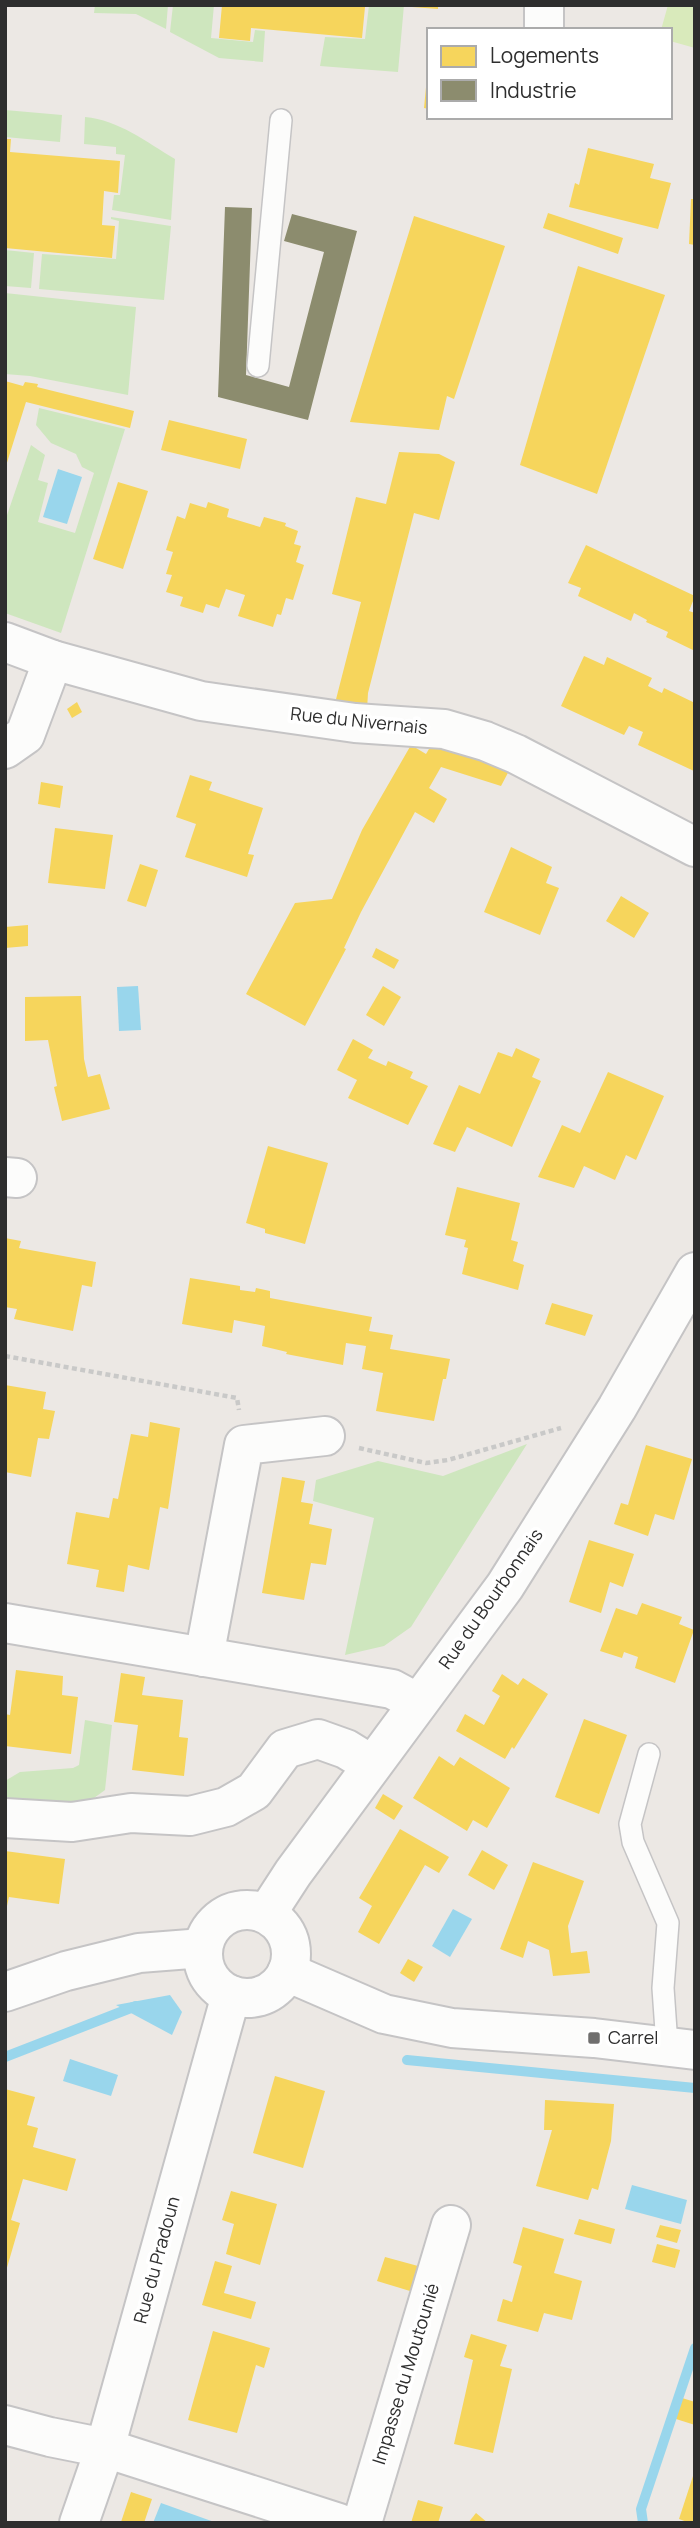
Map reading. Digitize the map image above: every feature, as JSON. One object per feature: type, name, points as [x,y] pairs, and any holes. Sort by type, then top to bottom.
[{"type":"street","points":[[544,5],[544,28]]},
{"type":"street","name":"Rue du Nivernais","points":[[5,642],[53,660],[201,701],[355,723],[444,729],[485,741],[516,754],[695,847]]},
{"type":"street","points":[[5,750],[25,735],[53,660]]},
{"type":"street","name":"Rue du Bourbonnais","points":[[267,1913],[293,1873],[505,1586],[635,1378],[695,1272]]},
{"type":"street","points":[[204,1657],[244,1445],[325,1436]]},
{"type":"street","points":[[5,1623],[392,1689],[418,1703]]},
{"type":"street","points":[[5,1818],[72,1822],[131,1813],[190,1816],[226,1807],[254,1791],[285,1749],[317,1739],[346,1749],[372,1765]]},
{"type":"street","points":[[239,1909],[267,1913],[278,1921],[289,1939],[291,1959],[288,1972],[280,1984],[258,1997],[230,1995],[212,1981],[203,1960],[207,1934],[226,1914],[239,1909]]},
{"type":"street","points":[[5,1992],[66,1971],[139,1952],[203,1948]]},
{"type":"street","points":[[288,1972],[384,2014],[452,2028],[681,2048]]},
{"type":"street","name":"Rue du Pradoun","points":[[79,2523],[105,2448],[230,1995]]},
{"type":"street","name":"Impasse du Moutounié","points":[[362,2523],[451,2225]]},
{"type":"street","points":[[5,2425],[105,2448],[339,2523]]},
{"type":"lane","points":[[258,366],[281,120]]},
{"type":"lane","points":[[649,1754],[630,1824],[633,1842],[668,1923],[663,1988],[681,2048]]},
{"type":"path","points":[[5,1356],[237,1398],[244,1445]]},
{"type":"path","points":[[325,1436],[351,1446],[426,1463],[448,1460],[567,1427]]},
{"type":"green space","points":[[95,5],[168,5],[166,29],[136,14],[94,13]]},
{"type":"green space","points":[[173,5],[214,5],[211,38],[253,42],[255,30],[265,31],[263,62],[219,58],[170,32]]},
{"type":"green space","points":[[369,5],[404,5],[398,72],[320,66],[325,37],[365,39]]},
{"type":"green space","points":[[668,5],[695,5],[695,48],[672,42],[672,28],[662,28]]},
{"type":"green space","points":[[5,110],[62,115],[60,142],[5,137]]},
{"type":"green space","points":[[85,117],[121,127],[175,159],[171,220],[112,210],[114,195],[120,195],[125,155],[116,154],[116,147],[84,144]]},
{"type":"green space","points":[[111,217],[171,226],[164,300],[39,289],[42,254],[116,259],[119,221]]},
{"type":"green space","points":[[5,250],[34,253],[31,288],[5,286]]},
{"type":"green space","points":[[5,293],[136,307],[128,395],[30,376],[5,374]]},
{"type":"green space","points":[[39,408],[125,429],[61,633],[5,613],[5,521],[31,445],[45,455],[38,480],[48,483],[38,522],[75,533],[94,473],[82,467],[76,454],[51,443],[36,425]]},
{"type":"green space","points":[[527,1444],[411,1627],[384,1646],[345,1655],[374,1518],[313,1501],[316,1480],[378,1461],[443,1476]]},
{"type":"green space","points":[[85,1720],[112,1725],[105,1790],[75,1807],[5,1798],[5,1781],[20,1772],[73,1768],[79,1765]]},
{"type":"water","points":[[58,469],[82,477],[67,524],[43,517]]},
{"type":"water","points":[[138,986],[141,1030],[119,1031],[117,987]]},
{"type":"water","points":[[453,1909],[472,1919],[450,1957],[432,1946]]},
{"type":"water","points":[[170,1995],[182,2012],[172,2035],[116,2005]]},
{"type":"water","points":[[70,2059],[118,2075],[111,2096],[63,2081]]},
{"type":"water","points":[[632,2185],[687,2200],[681,2224],[625,2209]]},
{"type":"water","points":[[161,2503],[217,2523],[153,2523]]},
{"type":"building: Logements","points":[[222,5],[365,7],[362,38],[251,28],[250,41],[219,38]]},
{"type":"building: Logements","points":[[438,5],[438,9],[412,7]]},
{"type":"building: Logements","points":[[427,77],[427,109],[424,108]]},
{"type":"building: Logements","points":[[5,139],[11,139],[10,152],[120,161],[118,193],[104,191],[102,225],[115,226],[112,258],[5,248]]},
{"type":"building: Logements","points":[[588,148],[654,164],[650,178],[671,183],[658,229],[569,207],[575,183],[579,185]]},
{"type":"building: Logements","points":[[691,199],[695,199],[695,245],[689,244]]},
{"type":"building: Logements","points":[[548,213],[623,238],[618,254],[543,228]]},
{"type":"building: Logements","points":[[414,216],[505,246],[454,399],[447,396],[439,430],[350,422]]},
{"type":"building: Logements","points":[[578,266],[665,295],[597,494],[520,465]]},
{"type":"building: Logements","points":[[5,381],[23,386],[25,382],[38,384],[37,387],[134,411],[130,428],[26,402],[5,469]]},
{"type":"building: Logements","points":[[169,420],[247,439],[240,469],[161,450]]},
{"type":"building: Logements","points":[[399,452],[439,454],[455,462],[439,520],[414,513],[368,693],[367,710],[333,711],[361,602],[332,594],[356,497],[386,504]]},
{"type":"building: Logements","points":[[118,482],[148,491],[123,569],[93,559]]},
{"type":"building: Logements","points":[[208,502],[229,509],[227,517],[260,527],[264,517],[286,523],[285,526],[298,531],[294,544],[301,546],[296,562],[304,565],[293,600],[286,598],[281,615],[277,614],[273,627],[238,616],[245,595],[226,589],[219,608],[206,604],[203,613],[180,606],[183,597],[166,592],[172,575],[166,574],[173,552],[166,550],[177,516],[185,519],[190,503],[206,508]]},
{"type":"building: Logements","points":[[586,545],[695,596],[689,611],[695,613],[695,651],[666,637],[668,632],[634,613],[631,621],[578,596],[581,588],[568,583]]},
{"type":"building: Logements","points":[[584,656],[604,665],[607,657],[652,678],[648,686],[662,693],[664,688],[695,703],[694,771],[638,745],[643,732],[629,726],[624,735],[561,706]]},
{"type":"building: Logements","points":[[77,702],[82,712],[72,718],[67,709]]},
{"type":"building: Logements","points":[[432,744],[510,769],[501,786],[441,767],[429,788],[447,799],[434,823],[415,812],[361,912],[344,948],[346,949],[305,1026],[246,994],[295,903],[332,899],[362,830],[411,745],[426,754]]},
{"type":"building: Logements","points":[[190,775],[212,782],[209,790],[263,808],[248,854],[254,855],[247,877],[185,857],[196,824],[176,817]]},
{"type":"building: Logements","points":[[41,782],[63,786],[60,808],[38,804]]},
{"type":"building: Logements","points":[[55,828],[113,835],[105,889],[48,883]]},
{"type":"building: Logements","points":[[511,847],[552,867],[546,883],[559,888],[540,935],[484,912]]},
{"type":"building: Logements","points":[[140,864],[158,870],[146,907],[127,901]]},
{"type":"building: Logements","points":[[621,896],[649,913],[634,938],[606,921]]},
{"type":"building: Logements","points":[[28,925],[28,946],[5,948],[5,927]]},
{"type":"building: Logements","points":[[376,948],[399,960],[394,969],[372,957]]},
{"type":"building: Logements","points":[[383,986],[401,997],[384,1026],[366,1015]]},
{"type":"building: Logements","points":[[81,996],[84,1059],[88,1077],[100,1074],[110,1109],[62,1121],[48,1040],[25,1041],[25,997]]},
{"type":"building: Logements","points":[[353,1039],[373,1050],[368,1058],[386,1066],[388,1061],[413,1072],[410,1078],[428,1086],[408,1125],[348,1098],[357,1080],[337,1070]]},
{"type":"building: Logements","points":[[516,1048],[540,1059],[532,1077],[541,1081],[512,1147],[467,1127],[455,1152],[433,1144],[459,1085],[480,1094],[498,1052],[512,1057]]},
{"type":"building: Logements","points":[[608,1072],[664,1096],[636,1160],[626,1155],[615,1180],[584,1166],[574,1188],[538,1177],[562,1125],[580,1133]]},
{"type":"building: Logements","points":[[268,1146],[328,1163],[305,1244],[265,1233],[265,1229],[246,1223]]},
{"type":"building: Logements","points":[[457,1187],[520,1203],[511,1240],[518,1242],[513,1261],[524,1265],[518,1290],[462,1274],[468,1248],[464,1247],[466,1240],[445,1235]]},
{"type":"building: Logements","points":[[5,1238],[21,1241],[19,1248],[96,1262],[92,1287],[82,1285],[73,1331],[14,1319],[17,1309],[5,1307]]},
{"type":"building: Logements","points":[[190,1278],[240,1286],[240,1290],[255,1292],[256,1288],[270,1291],[270,1298],[372,1317],[369,1331],[393,1335],[390,1349],[450,1359],[434,1421],[376,1411],[383,1373],[362,1369],[366,1346],[346,1343],[343,1365],[286,1354],[287,1352],[262,1346],[265,1326],[234,1320],[232,1333],[182,1324]]},
{"type":"building: Logements","points":[[552,1303],[593,1315],[585,1336],[545,1324]]},
{"type":"building: Logements","points":[[5,1385],[46,1392],[43,1409],[55,1411],[49,1439],[38,1438],[31,1477],[5,1472]]},
{"type":"building: Logements","points":[[150,1422],[180,1428],[168,1509],[160,1507],[149,1570],[128,1565],[124,1592],[96,1587],[99,1570],[67,1564],[76,1512],[109,1518],[113,1498],[118,1499],[131,1434],[148,1437]]},
{"type":"building: Logements","points":[[646,1445],[692,1459],[674,1520],[655,1514],[648,1536],[614,1524],[621,1503],[628,1505]]},
{"type":"building: Logements","points":[[282,1477],[305,1481],[301,1502],[313,1504],[309,1524],[332,1529],[326,1565],[311,1563],[304,1600],[262,1593]]},
{"type":"building: Logements","points":[[589,1540],[634,1554],[623,1587],[610,1582],[601,1613],[569,1602]]},
{"type":"building: Logements","points":[[642,1603],[682,1617],[679,1624],[694,1630],[675,1683],[635,1668],[638,1657],[624,1652],[622,1658],[600,1651],[616,1608],[637,1615]]},
{"type":"building: Logements","points":[[16,1670],[63,1676],[62,1695],[78,1697],[71,1754],[5,1746],[5,1714],[10,1715]]},
{"type":"building: Logements","points":[[121,1673],[145,1677],[142,1695],[183,1700],[179,1737],[188,1738],[184,1776],[132,1770],[138,1725],[114,1722]]},
{"type":"building: Logements","points":[[502,1674],[518,1685],[523,1678],[548,1694],[505,1759],[456,1731],[465,1714],[484,1725],[500,1696],[492,1691]]},
{"type":"building: Logements","points":[[584,1719],[627,1735],[599,1814],[555,1797]]},
{"type":"building: Logements","points":[[439,1756],[454,1766],[460,1757],[510,1788],[487,1828],[473,1820],[467,1831],[413,1798]]},
{"type":"building: Logements","points":[[383,1794],[403,1806],[394,1820],[375,1808]]},
{"type":"building: Logements","points":[[400,1829],[449,1857],[439,1873],[425,1865],[379,1944],[358,1932],[372,1906],[359,1898]]},
{"type":"building: Logements","points":[[482,1850],[508,1865],[494,1890],[468,1875]]},
{"type":"building: Logements","points":[[5,1851],[65,1859],[59,1904],[9,1897],[5,1915]]},
{"type":"building: Logements","points":[[533,1862],[584,1881],[568,1926],[571,1953],[587,1951],[590,1973],[553,1976],[549,1950],[528,1941],[523,1958],[500,1949]]},
{"type":"building: Logements","points":[[408,1959],[423,1967],[414,1982],[400,1973]]},
{"type":"building: Logements","points":[[275,2076],[325,2091],[303,2168],[253,2153]]},
{"type":"building: Logements","points":[[5,2089],[35,2097],[27,2125],[38,2128],[33,2147],[76,2159],[67,2191],[23,2179],[11,2220],[20,2223],[6,2271]]},
{"type":"building: Logements","points":[[545,2100],[614,2104],[611,2141],[598,2190],[592,2188],[588,2200],[536,2186],[552,2130],[544,2130]]},
{"type":"building: Logements","points":[[231,2191],[277,2204],[260,2265],[226,2254],[234,2224],[222,2220]]},
{"type":"building: Logements","points":[[579,2219],[615,2229],[611,2244],[574,2234]]},
{"type":"building: Logements","points":[[660,2225],[681,2230],[677,2243],[656,2237]]},
{"type":"building: Logements","points":[[523,2227],[564,2239],[554,2273],[582,2281],[572,2320],[544,2313],[538,2332],[497,2321],[503,2299],[512,2302],[522,2266],[513,2263]]},
{"type":"building: Logements","points":[[657,2244],[680,2250],[675,2268],[652,2262]]},
{"type":"building: Logements","points":[[385,2257],[418,2266],[410,2291],[377,2281]]},
{"type":"building: Logements","points":[[215,2261],[232,2266],[224,2293],[256,2302],[251,2319],[202,2305]]},
{"type":"building: Logements","points":[[213,2331],[270,2348],[264,2368],[256,2365],[237,2433],[188,2420]]},
{"type":"building: Logements","points":[[471,2334],[507,2345],[500,2366],[512,2369],[493,2453],[454,2444],[473,2360],[464,2357]]},
{"type":"building: Logements","points":[[682,2398],[695,2402],[695,2425],[676,2419]]},
{"type":"building: Logements","points":[[694,2473],[695,2523],[690,2523],[679,2519]]},
{"type":"building: Logements","points":[[131,2492],[152,2499],[144,2523],[121,2522]]},
{"type":"building: Logements","points":[[418,2500],[443,2507],[438,2523],[411,2523]]},
{"type":"building: Logements","points":[[476,2513],[488,2523],[468,2523]]},
{"type":"building: Industrie","points":[[225,207],[252,208],[246,375],[289,387],[324,252],[284,241],[292,214],[357,231],[308,420],[218,397]]},
{"type":"waterway","points":[[5,2057],[136,2006]]},
{"type":"waterway","points":[[407,2060],[695,2088]]},
{"type":"waterway","points":[[643,2523],[641,2509],[695,2348]]},
{"type":"place","name":"Carrel","points":[[594,2038]]}]
